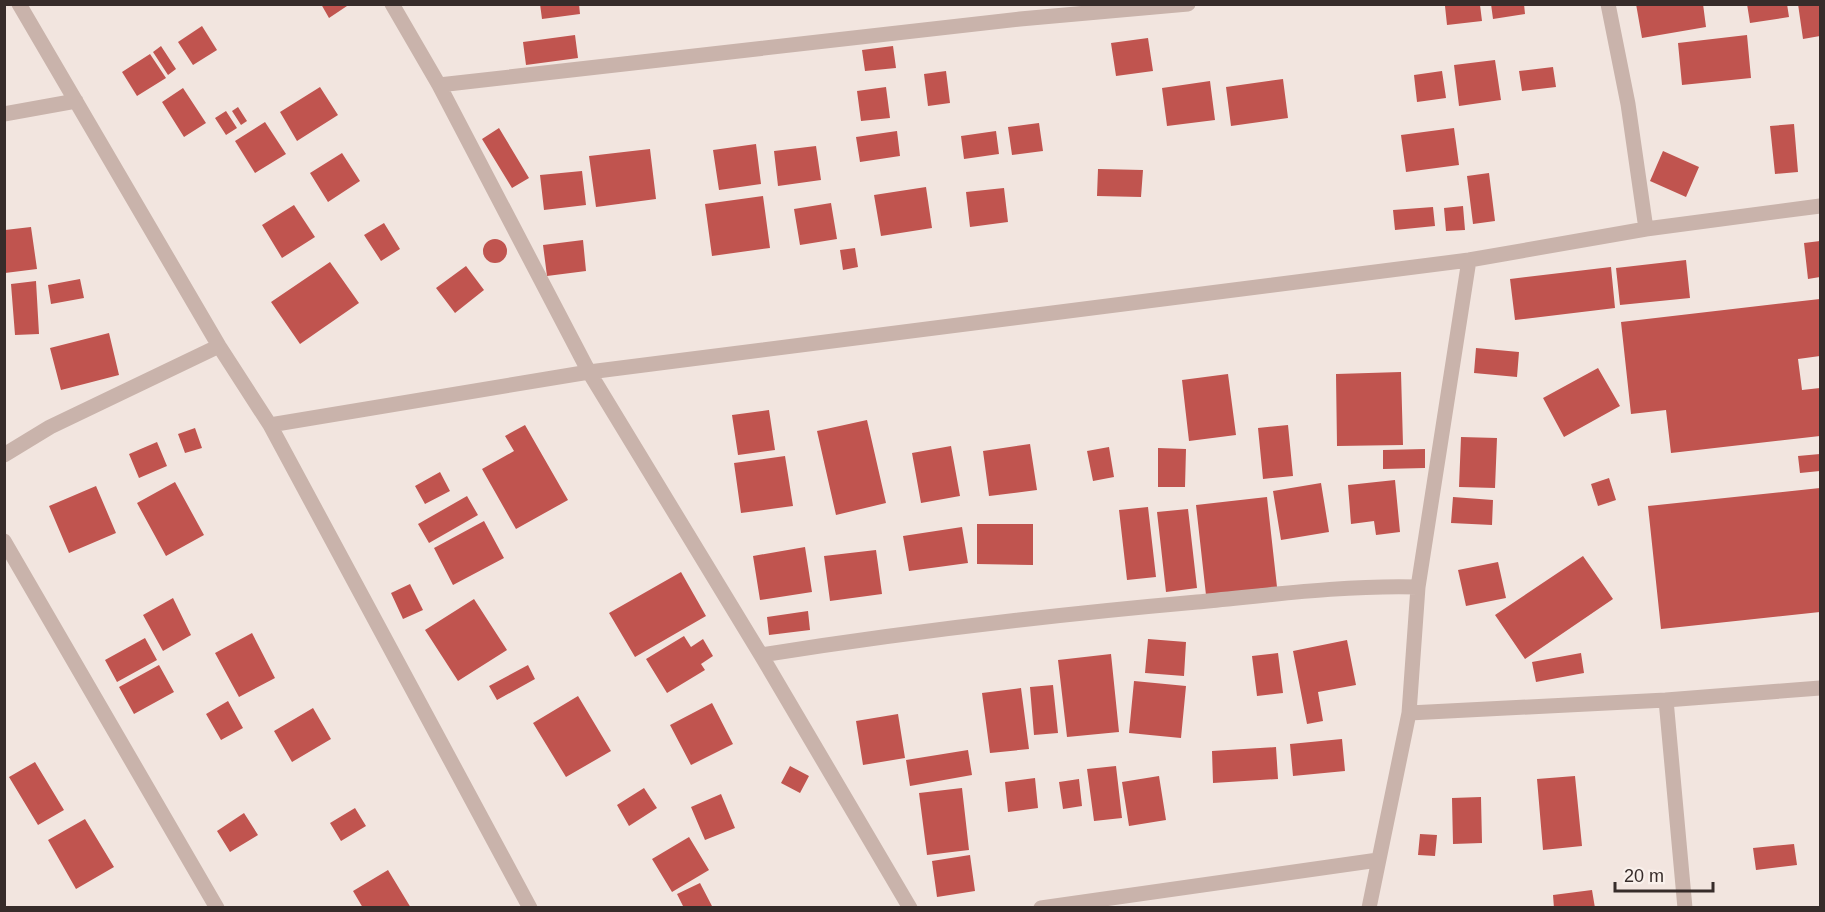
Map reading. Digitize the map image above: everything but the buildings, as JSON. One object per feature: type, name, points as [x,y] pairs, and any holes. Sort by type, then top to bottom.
[{"type":"street","points":[[19,4],[219,346],[270,425],[530,908]]},
{"type":"street","points":[[392,4],[439,85],[589,372],[761,655],[910,908]]},
{"type":"street","points":[[439,85],[1019,12],[1188,4]]},
{"type":"street","points":[[1608,4],[1628,104],[1646,229]]},
{"type":"street","points":[[4,114],[76,101]]},
{"type":"street","points":[[270,425],[589,372],[1469,260],[1646,229],[1821,206]]},
{"type":"street","points":[[1369,908],[1409,713],[1418,587],[1469,260]]},
{"type":"street","points":[[4,455],[50,427],[219,346]]},
{"type":"street","points":[[4,541],[217,908]]},
{"type":"street","points":[[761,655],[986,623],[1294,591],[1365,586],[1418,587]]},
{"type":"street","points":[[1409,713],[1666,700],[1821,688]]},
{"type":"street","points":[[1666,700],[1685,908]]},
{"type":"street","points":[[1041,908],[1378,860]]}]
